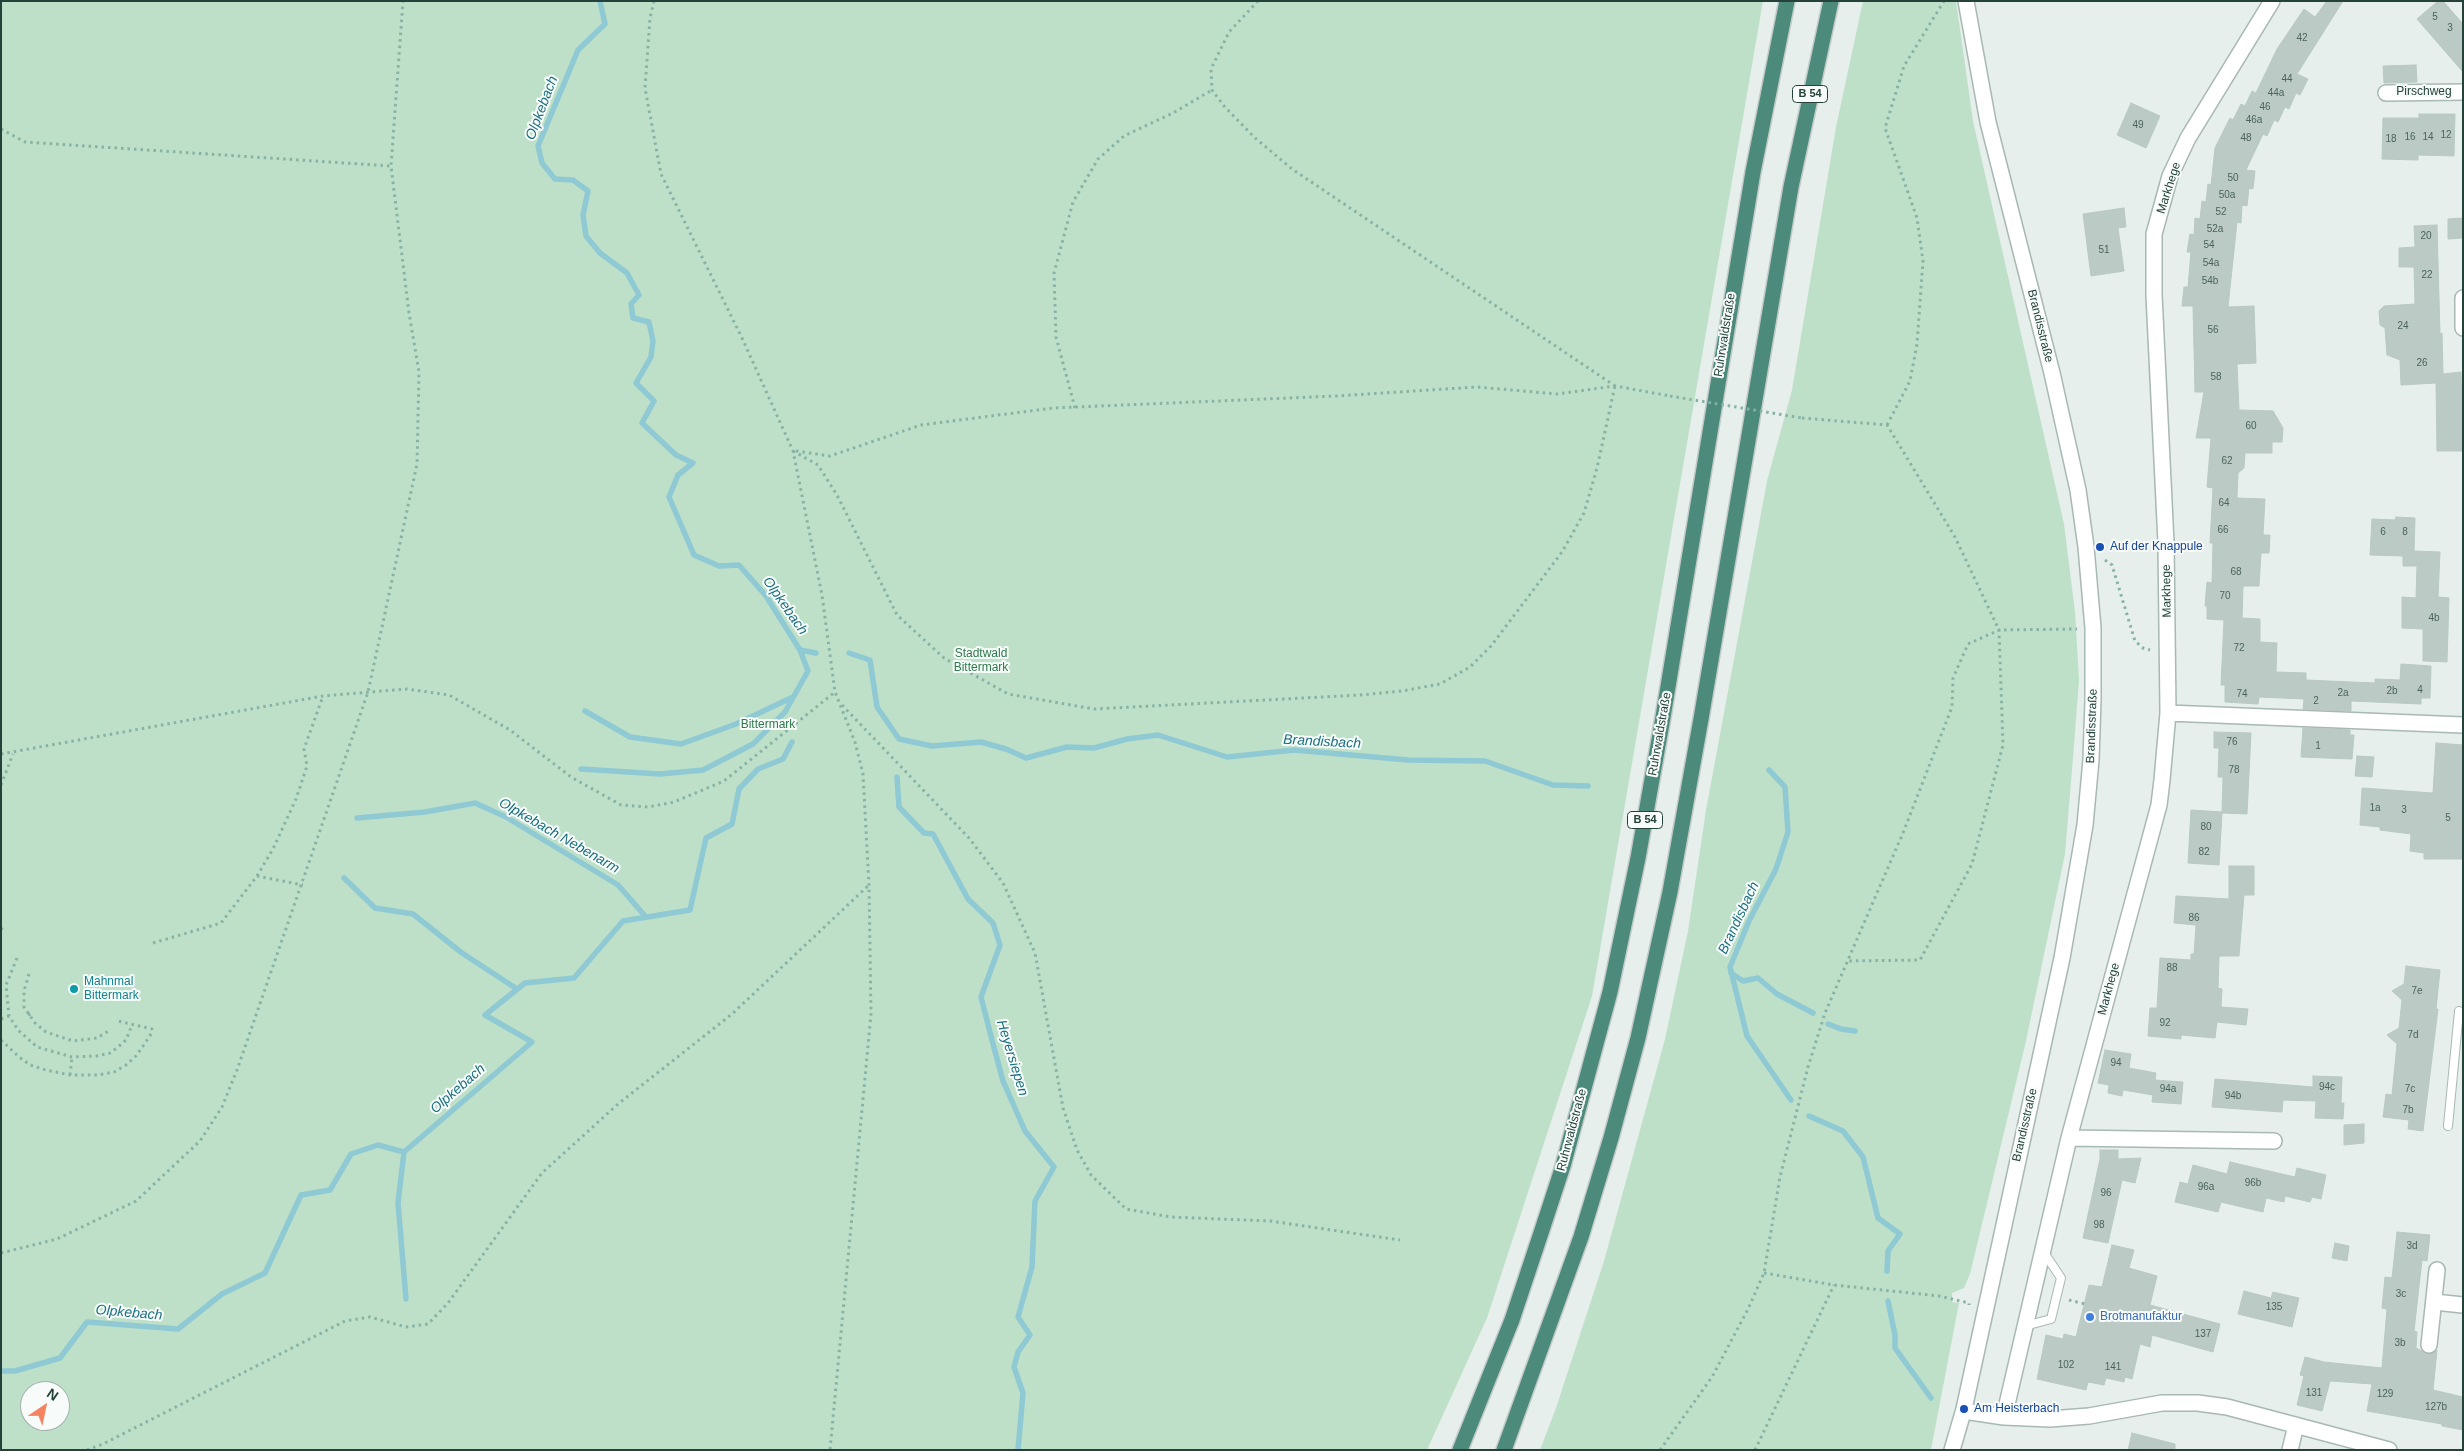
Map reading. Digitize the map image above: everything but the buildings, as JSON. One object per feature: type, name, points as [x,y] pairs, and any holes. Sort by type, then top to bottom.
[{"type":"highway","name":"Ruhrwaldstraße","points":[[1460,1450],[1512,1320],[1563,1166],[1610,992],[1638,858],[1660,732],[1752,172],[1787,1]]},
{"type":"highway","name":"B 54","points":[[1504,1450],[1581,1237],[1611,1138],[1638,1038],[1670,892],[1791,187],[1831,1]]},
{"type":"street","name":"Brandisstraße","points":[[1952,1450],[1964,1411],[2062,958],[2085,825],[2091,760],[2093,700],[2093,628],[2086,547],[2078,490],[2052,373],[1988,122],[1966,1]]},
{"type":"street","name":"Markhege","points":[[2004,1418],[2069,1138],[2158,805],[2168,714],[2168,654],[2166,543],[2154,295],[2154,234],[2170,176],[2188,138],[2272,1]]},
{"type":"street","name":"Pirschweg","points":[[2386,93],[2463,92]]},
{"type":"street","points":[[2463,298],[2463,328]]},
{"type":"street","points":[[2168,714],[2463,725],[2463,722]]},
{"type":"street","points":[[2069,1138],[2274,1140]]},
{"type":"street","points":[[2429,1345],[2437,1270]]},
{"type":"street","points":[[2434,1302],[2463,1305]]},
{"type":"street","points":[[1964,1411],[2004,1418],[2050,1419],[2089,1416],[2162,1403],[2198,1403],[2227,1407],[2390,1450]]},
{"type":"street","points":[[2290,1450],[2296,1425]]},
{"type":"lane","points":[[2448,1126],[2460,1044],[2459,1011]]},
{"type":"lane","points":[[2025,1326],[2051,1319],[2061,1278],[2043,1251]]},
{"type":"path","points":[[1,1254],[56,1239],[136,1201],[200,1141],[226,1098],[303,885],[368,692],[416,464],[419,372],[409,313],[391,166],[403,1]]},
{"type":"path","points":[[654,1],[650,18],[645,88],[661,174],[742,338],[793,450],[822,595],[836,692],[855,742],[863,774],[869,885],[870,1014],[830,1450]]},
{"type":"path","points":[[1258,1],[1229,32],[1210,69],[1212,90],[1254,137],[1292,169],[1616,386]]},
{"type":"path","points":[[1887,424],[1910,381],[1917,344],[1923,261],[1917,218],[1886,128],[1904,66],[1944,1]]},
{"type":"path","points":[[1075,408],[1056,337],[1054,273],[1073,202],[1098,159],[1124,136],[1212,90]]},
{"type":"path","points":[[1,129],[24,142],[391,166]]},
{"type":"path","points":[[793,450],[818,465],[837,495],[897,615],[944,658],[1008,694],[1094,710],[1360,695],[1402,691],[1440,684],[1470,666],[1491,646],[1562,552],[1584,514],[1616,386]]},
{"type":"path","points":[[793,450],[830,456],[921,425],[1004,414],[1075,408],[1477,387],[1558,394],[1616,386],[1802,418],[1887,424]]},
{"type":"path","points":[[1846,961],[1920,960],[1972,864],[2003,745],[1999,630],[1955,536],[1887,424]]},
{"type":"path","points":[[2086,547],[2112,565],[2135,641],[2143,648],[2168,654]]},
{"type":"path","points":[[1660,1450],[1712,1377],[1748,1309],[1764,1273],[1780,1177],[1808,1067],[1825,1014],[1846,961],[1904,833],[1949,716],[1952,707],[1953,678],[1968,644],[1999,630],[2073,629]]},
{"type":"path","points":[[1,754],[13,754],[323,696],[407,689],[449,695],[510,730],[571,777],[621,805],[648,807],[674,802],[724,781],[836,692]]},
{"type":"path","points":[[153,944],[221,923],[257,876],[273,849],[296,799],[307,766],[304,749],[323,696]]},
{"type":"path","points":[[839,703],[969,838],[1003,882],[1035,953],[1063,1108],[1077,1150],[1092,1176],[1126,1209],[1171,1217],[1270,1221],[1400,1240]]},
{"type":"path","points":[[1,785],[13,754]]},
{"type":"path","points":[[257,876],[303,885]]},
{"type":"path","points":[[86,1450],[103,1444],[345,1322],[370,1317],[406,1327],[428,1324],[448,1304],[542,1173],[618,1104],[732,1014],[869,885]]},
{"type":"path","points":[[1,928],[5,933]]},
{"type":"path","points":[[17,958],[6,985],[8,1016],[18,1030],[37,1047],[72,1057],[97,1056],[110,1053],[126,1040],[132,1025]]},
{"type":"path","points":[[29,974],[24,992],[24,1007],[34,1023],[54,1035],[73,1040],[97,1038],[110,1030]]},
{"type":"path","points":[[28,1015],[33,1013]]},
{"type":"path","points":[[1,1019],[8,1016]]},
{"type":"path","points":[[1,1040],[30,1065],[70,1075],[98,1075],[114,1072],[126,1065],[144,1047],[152,1029],[118,1021]]},
{"type":"path","points":[[82,1034],[82,1040]]},
{"type":"path","points":[[70,1075],[72,1057]]},
{"type":"path","points":[[1764,1273],[1834,1285],[1940,1296],[1969,1303],[1967,1312]]},
{"type":"path","points":[[1754,1450],[1834,1285]]},
{"type":"green space","name":"Stadtwald Bittermark","points":[[1,1],[1763,1],[1592,996],[1487,1318],[1427,1450],[1,1450]]},
{"type":"green space","points":[[1863,1],[1956,1],[1973,121],[2064,524],[2075,612],[2079,680],[2065,854],[2026,1041],[1970,1274],[1964,1288],[1952,1293],[1952,1302],[1959,1303],[1931,1450],[1540,1450],[1556,1408],[1604,1261],[1665,1039],[1688,931],[1706,810],[1767,481],[1792,390],[1836,127]]},
{"type":"waterway","name":"Olpkebach","points":[[581,769],[660,774],[703,770],[753,744],[785,712],[808,671],[800,650],[766,596],[739,565],[719,566],[694,555],[669,497],[678,475],[693,463],[676,455],[642,423],[654,401],[636,383],[651,357],[653,341],[649,322],[633,318],[631,304],[639,295],[627,273],[600,253],[586,236],[583,215],[588,191],[573,180],[555,179],[542,163],[538,146],[578,50],[605,24],[600,1]]},
{"type":"waterway","name":"Brandisbach","points":[[800,650],[816,653]]},
{"type":"waterway","name":"Brandisbach","points":[[849,653],[870,660],[877,707],[899,739],[932,746],[981,742],[1006,749],[1026,758],[1067,747],[1094,748],[1127,739],[1158,735],[1227,757],[1294,750],[1408,760],[1485,761],[1553,785],[1588,786]]},
{"type":"waterway","name":"Olpkebach Nebenarm","points":[[585,711],[630,737],[681,744],[736,724],[793,697]]},
{"type":"waterway","name":"Olpkebach","points":[[1,1371],[15,1371],[60,1358],[87,1322],[178,1329],[222,1294],[265,1273],[301,1195],[330,1190],[351,1154],[378,1145],[404,1152],[532,1042],[485,1015],[525,983],[574,978],[623,921],[690,910],[706,838],[732,824],[739,789],[758,769],[783,759],[792,742]]},
{"type":"waterway","name":"Brandisbach","points":[[1769,770],[1785,787],[1788,832],[1776,869],[1749,921],[1730,967],[1747,1036],[1791,1100]]},
{"type":"waterway","name":"Heyersiepen","points":[[897,777],[899,807],[924,833],[933,834],[968,899],[993,923],[1000,945],[981,997],[1003,1081],[1025,1131],[1054,1167],[1035,1201],[1032,1267],[1018,1317],[1030,1335],[1018,1352],[1014,1367],[1023,1393],[1018,1450]]},
{"type":"waterway","name":"Olpkebach Nebenarm","points":[[357,818],[425,812],[475,803],[506,817],[618,885],[646,917]]},
{"type":"waterway","name":"Olpkebach Nebenarm","points":[[344,878],[375,908],[413,914],[462,953],[517,989]]},
{"type":"waterway","points":[[1731,973],[1743,981],[1758,978],[1777,994],[1813,1013]]},
{"type":"waterway","points":[[1828,1024],[1841,1029],[1855,1031]]},
{"type":"waterway","points":[[1809,1116],[1843,1131],[1863,1157],[1878,1218],[1900,1234],[1888,1251],[1887,1271]]},
{"type":"waterway","name":"Olpkebach Nebenarm","points":[[404,1152],[398,1203],[406,1299]]},
{"type":"waterway","points":[[1888,1301],[1895,1335],[1895,1348],[1931,1398]]},
{"type":"place","name":"Auf der Knappule","points":[[2100,547]]},
{"type":"place","name":"Mahnmal Bittermark","points":[[74,989]]},
{"type":"place","name":"Brotmanufaktur","points":[[2090,1317]]},
{"type":"place","name":"Am Heisterbach","points":[[1964,1409]]},
{"type":"park label","name":"Bittermark","points":[[768,725]]}]
